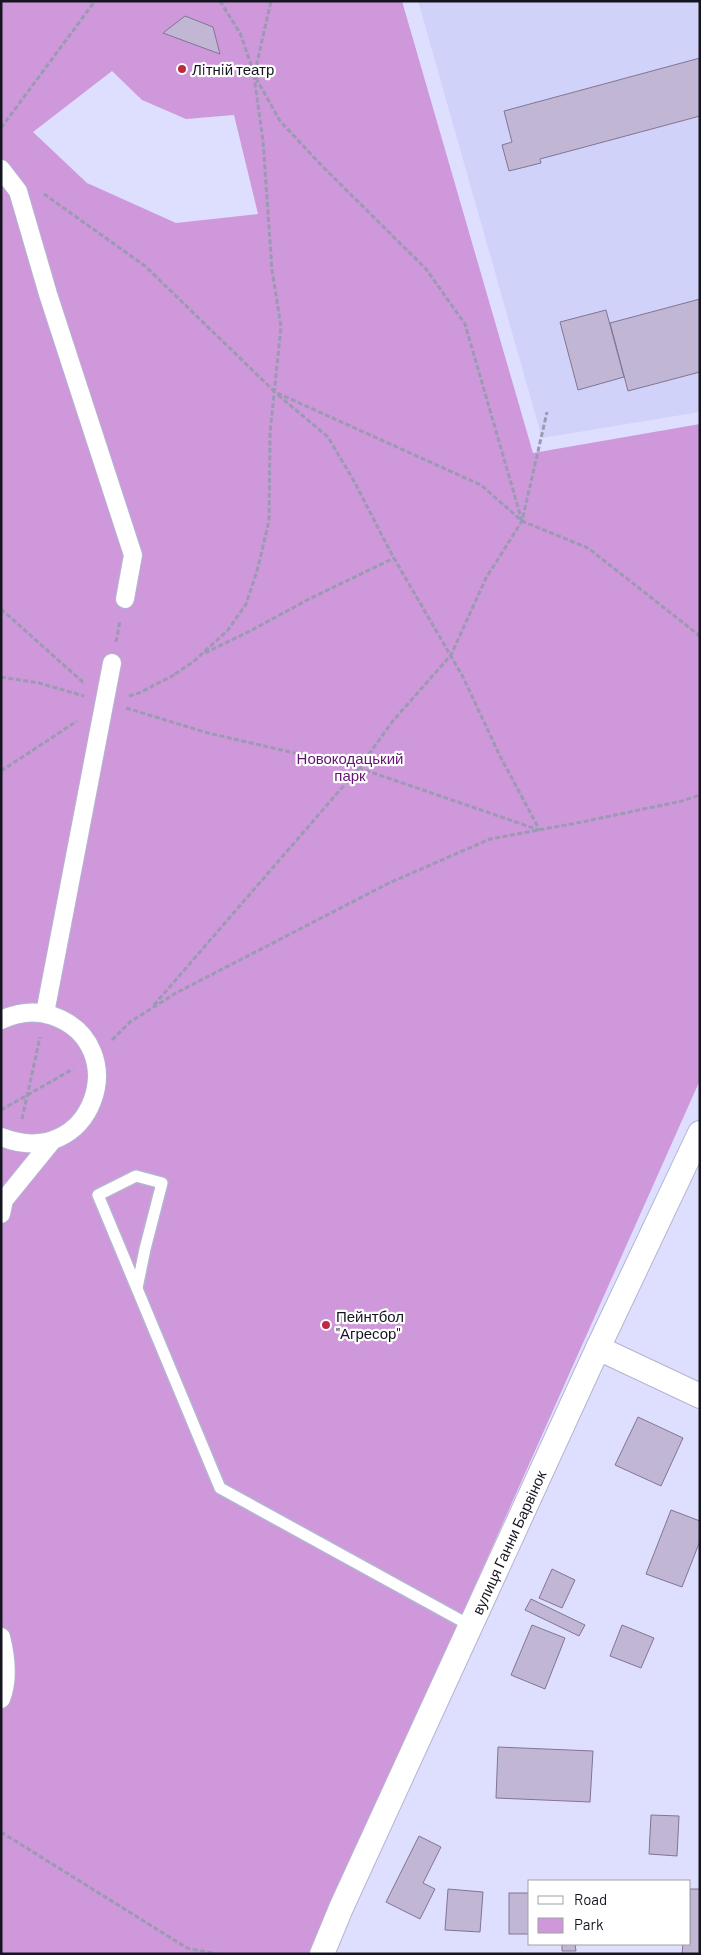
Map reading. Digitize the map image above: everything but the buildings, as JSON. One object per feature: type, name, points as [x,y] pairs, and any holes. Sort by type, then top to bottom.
[{"type":"street","points":[[1,168],[18,191],[48,294],[133,555],[125,598]]},
{"type":"street","points":[[44,1013],[112,663]]},
{"type":"street","points":[[1,1020],[11,1015],[28,1012],[44,1013],[61,1019],[75,1029],[86,1042],[94,1057],[97,1074],[96,1092],[90,1108],[80,1122],[67,1133],[52,1140],[35,1144],[9,1139]]},
{"type":"street","name":"вулиця Ганни Барвінок","points":[[322,1954],[341,1908],[598,1348],[700,1132]]},
{"type":"street","points":[[2,1200],[52,1140]]},
{"type":"street","points":[[598,1348],[700,1396]]},
{"type":"street","points":[[1,1637],[6,1665],[4,1692],[1,1699]]},
{"type":"lane","points":[[137,1288],[162,1183],[136,1176],[98,1195],[220,1488],[471,1626]]},
{"type":"path","points":[[1,128],[95,1]]},
{"type":"path","points":[[1,771],[105,702],[139,693],[176,674],[201,655],[228,630],[246,604],[257,571],[268,521],[270,433],[281,327],[272,270],[263,141],[252,64],[240,33],[220,1]]},
{"type":"path","points":[[271,1],[254,76],[280,121],[323,167],[426,269],[465,324],[522,521]]},
{"type":"path","points":[[40,191],[145,266],[275,392],[328,437],[355,483],[394,558],[463,677],[500,756],[540,830]]},
{"type":"path","points":[[275,392],[481,485],[522,521],[588,548],[700,636]]},
{"type":"path","points":[[152,1008],[359,768],[392,722],[451,655],[486,578],[522,521],[547,412]]},
{"type":"path","points":[[201,655],[250,631],[309,598],[394,558]]},
{"type":"path","points":[[112,663],[125,598]]},
{"type":"path","points":[[1,609],[105,702]]},
{"type":"path","points":[[1,676],[40,683],[208,733],[359,768],[540,830]]},
{"type":"path","points":[[1,1110],[94,1057],[130,1022],[176,993],[389,883],[490,839],[673,803],[700,795]]},
{"type":"path","points":[[9,1139],[27,1095],[44,1013]]},
{"type":"path","points":[[1,1832],[187,1948],[216,1954]]},
{"type":"shaded area","points":[[418,1],[700,1],[700,412],[542,438]]},
{"type":"green space","name":"Новокодацький парк","points":[[1,1],[402,1],[533,453],[700,424],[700,1080],[311,1954],[1,1954]],"holes":[[[112,71],[142,100],[186,119],[234,115],[258,214],[176,223],[87,183],[33,132]]]},
{"type":"place","name":"Лiтнiй театр","points":[[182,69]]},
{"type":"place","name":"Пейнтбол \"Агресор\"","points":[[326,1325]]}]
